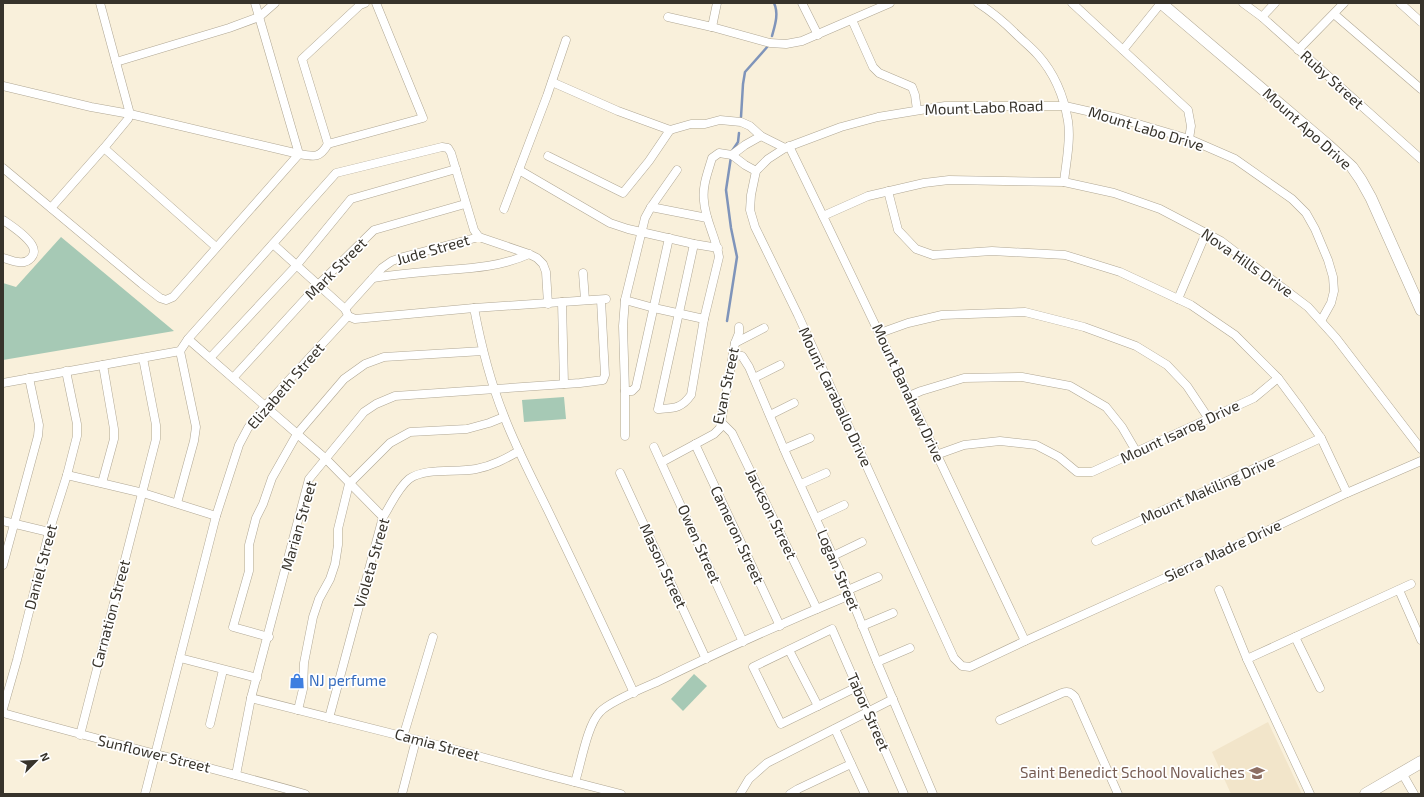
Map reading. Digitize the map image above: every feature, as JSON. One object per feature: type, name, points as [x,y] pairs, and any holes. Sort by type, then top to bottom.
[{"type":"main road","points":[[1366,794],[1421,762]]},
{"type":"street","points":[[51,208],[104,148],[128,119],[130,114],[100,3]]},
{"type":"street","points":[[256,3],[299,154]]},
{"type":"street","points":[[116,62],[229,28],[259,17],[275,3]]},
{"type":"street","points":[[3,86],[299,154],[318,156],[323,152],[328,144],[423,118],[376,3]]},
{"type":"street","points":[[712,27],[717,3]]},
{"type":"street","points":[[802,3],[818,35]]},
{"type":"street","points":[[668,17],[770,43],[786,44],[802,41],[818,35],[890,3]]},
{"type":"street","points":[[978,3],[1002,21],[1038,55],[1052,75],[1061,92],[1068,122],[1068,145],[1064,182]]},
{"type":"street","points":[[1072,3],[1188,110],[1191,126],[1189,139]]},
{"type":"street","points":[[1123,50],[1161,3]]},
{"type":"street","name":"Mount Apo Drive","points":[[1161,3],[1352,167],[1371,198],[1421,310]]},
{"type":"street","name":"Ruby Street","points":[[1243,3],[1262,17],[1421,159]]},
{"type":"street","points":[[1262,17],[1275,3]]},
{"type":"street","points":[[1298,50],[1344,3]]},
{"type":"street","points":[[1400,3],[1421,22]]},
{"type":"street","points":[[328,144],[302,59],[359,4]]},
{"type":"street","points":[[1334,14],[1421,89]]},
{"type":"street","points":[[852,20],[873,67],[879,73],[912,87],[915,95],[917,110]]},
{"type":"street","points":[[504,209],[520,170],[566,40]]},
{"type":"street","points":[[552,82],[618,111],[670,130],[691,124],[705,124],[720,120],[741,122],[750,126],[761,136],[787,147]]},
{"type":"street","name":"Mount Labo Road","points":[[787,147],[841,127],[878,117],[917,110],[945,106],[1064,106]]},
{"type":"street","name":"Mount Labo Drive","points":[[1064,106],[1118,118],[1189,139],[1235,159],[1292,199],[1306,213],[1315,229],[1333,277],[1334,291],[1331,303],[1321,321]]},
{"type":"street","points":[[548,156],[623,193],[649,161],[670,130]]},
{"type":"street","points":[[732,155],[745,145],[761,136]]},
{"type":"street","points":[[177,503],[194,441],[196,427],[180,351],[188,339],[336,173],[442,147],[448,148],[451,153],[474,230],[479,237]]},
{"type":"street","points":[[694,244],[658,410],[676,408],[685,403],[691,395],[704,319],[719,257],[718,248],[707,218],[703,200],[712,158],[719,154],[732,155],[756,171],[768,159],[787,147]]},
{"type":"street","name":"Mount Banahaw Drive","points":[[787,147],[823,216],[880,333],[936,455],[1025,641]]},
{"type":"street","points":[[104,148],[216,247]]},
{"type":"street","points":[[3,168],[142,284],[160,298],[166,300],[173,297],[299,154]]},
{"type":"street","points":[[210,358],[296,266],[351,199],[456,169]]},
{"type":"street","points":[[520,170],[610,223],[694,244],[718,248]]},
{"type":"street","points":[[625,436],[623,326],[625,300],[645,218],[677,170]]},
{"type":"street","name":"Mount Caraballo Drive","points":[[756,171],[751,195],[750,210],[754,226],[801,322],[954,658]]},
{"type":"street","name":"Nova Hills Drive","points":[[823,216],[868,196],[924,183],[949,180],[1064,182],[1114,193],[1160,209],[1221,241],[1308,307],[1336,338],[1421,449]]},
{"type":"street","points":[[888,191],[898,230],[916,249],[933,255],[992,251],[1065,255],[1120,272],[1191,305],[1235,335],[1278,378],[1302,409],[1321,438],[1347,493]]},
{"type":"street","name":"Mark Street","points":[[233,378],[318,285],[374,230],[465,204]]},
{"type":"street","points":[[651,207],[707,218]]},
{"type":"street","points":[[3,220],[28,239],[33,246],[34,252],[32,258],[26,262],[20,263],[3,258]]},
{"type":"street","points":[[1178,299],[1206,233]]},
{"type":"street","name":"Jude Street","points":[[346,312],[382,268],[397,258],[479,237],[537,258],[543,264],[546,272],[548,304]]},
{"type":"street","points":[[625,391],[632,391],[636,387],[669,238]]},
{"type":"street","points":[[273,244],[346,312],[355,318],[585,300],[583,273]]},
{"type":"street","points":[[373,278],[483,267],[507,262],[529,254]]},
{"type":"street","name":"Marian Street","points":[[236,775],[251,698],[310,479],[364,412],[376,404],[395,396],[597,382],[602,380],[605,375],[604,300],[585,300]]},
{"type":"street","points":[[625,300],[704,319]]},
{"type":"street","points":[[562,302],[564,384]]},
{"type":"street","points":[[474,308],[483,351],[504,417],[634,693]]},
{"type":"street","name":"Elizabeth Street","points":[[145,794],[216,516],[238,445],[248,428],[265,406],[346,312]]},
{"type":"street","points":[[880,333],[908,323],[942,315],[1025,312],[1084,327],[1136,346],[1167,365],[1187,386],[1209,419]]},
{"type":"street","name":"Evan Street","points":[[662,462],[714,434],[720,428],[734,343],[739,328]]},
{"type":"street","points":[[734,343],[764,328]]},
{"type":"street","points":[[188,339],[326,459],[383,517]]},
{"type":"street","points":[[3,383],[180,351]]},
{"type":"street","points":[[268,636],[233,627],[249,572],[250,545],[256,518],[263,504],[272,478],[297,434],[344,378],[365,364],[384,357],[483,351]]},
{"type":"street","name":"Logan Street","points":[[733,355],[742,356],[749,367],[849,593],[933,794]]},
{"type":"street","name":"Carnation Street","points":[[80,735],[156,439],[156,425],[143,358]]},
{"type":"street","points":[[102,484],[114,439],[114,429],[103,365]]},
{"type":"street","points":[[754,378],[780,365]]},
{"type":"street","name":"Daniel Street","points":[[3,709],[17,660],[49,532],[67,475],[77,436],[77,424],[66,371]]},
{"type":"street","points":[[909,396],[964,378],[1022,377],[1070,386],[1106,407],[1122,427],[1136,451]]},
{"type":"street","points":[[3,565],[38,436],[39,425],[29,378]]},
{"type":"street","name":"Mount Isarog Drive","points":[[936,455],[964,445],[1000,441],[1036,445],[1059,457],[1077,472],[1092,472],[1254,398],[1278,378]]},
{"type":"street","points":[[770,415],[794,403]]},
{"type":"street","points":[[298,710],[303,689],[304,663],[313,617],[319,599],[330,579],[335,564],[338,545],[338,529],[349,484],[390,443],[410,432],[467,428],[489,423],[504,417]]},
{"type":"street","name":"Jackson Street","points":[[722,423],[732,433],[817,609]]},
{"type":"street","points":[[784,449],[810,438]]},
{"type":"street","name":"Mount Makiling Drive","points":[[1096,541],[1321,438]]},
{"type":"street","name":"Cameron Street","points":[[695,444],[780,626]]},
{"type":"street","name":"Owen Street","points":[[654,447],[743,642]]},
{"type":"street","name":"Violeta Street","points":[[329,718],[383,517],[399,490],[410,479],[424,473],[476,469],[497,463],[519,451]]},
{"type":"street","name":"Sierra Madre Drive","points":[[954,658],[962,666],[970,667],[1206,560],[1347,493],[1421,461]]},
{"type":"street","name":"Mason Street","points":[[620,473],[706,658]]},
{"type":"street","points":[[800,484],[826,473]]},
{"type":"street","points":[[67,475],[142,493],[216,516]]},
{"type":"street","points":[[816,518],[844,505]]},
{"type":"street","points":[[3,521],[49,532]]},
{"type":"street","points":[[833,556],[862,542]]},
{"type":"street","points":[[575,782],[589,734],[597,716],[602,710],[706,658],[817,609],[878,577]]},
{"type":"street","points":[[1247,659],[1411,584]]},
{"type":"street","points":[[1219,590],[1247,659],[1310,794]]},
{"type":"street","points":[[1399,590],[1421,640]]},
{"type":"street","points":[[862,626],[893,613]]},
{"type":"street","name":"Tabor Street","points":[[789,650],[832,629],[904,794]]},
{"type":"street","points":[[404,737],[433,637]]},
{"type":"street","points":[[1295,637],[1320,688]]},
{"type":"street","points":[[877,662],[910,648]]},
{"type":"street","points":[[818,706],[789,650],[753,667],[781,724],[818,706],[857,687]]},
{"type":"street","points":[[180,658],[257,678]]},
{"type":"street","points":[[210,724],[223,670]]},
{"type":"street","points":[[1000,720],[1062,693],[1070,692],[1075,697],[1118,794]]},
{"type":"street","name":"Camia Street","points":[[251,698],[621,794]]},
{"type":"street","points":[[740,794],[755,773],[767,763],[893,699]]},
{"type":"street","name":"Sunflower Street","points":[[3,713],[80,735],[305,794]]},
{"type":"street","points":[[836,729],[865,794]]},
{"type":"street","points":[[402,794],[416,740]]},
{"type":"street","points":[[790,794],[852,764]]},
{"type":"street","points":[[1402,773],[1414,794]]},
{"type":"shaded area","name":"Saint Benedict School Novaliches","points":[[1268,722],[1302,794],[1231,794],[1212,752]]},
{"type":"green space","points":[[61,237],[174,331],[3,360],[3,283],[16,287]]},
{"type":"green space","points":[[564,397],[566,419],[524,422],[522,400]]},
{"type":"green space","points":[[694,674],[707,686],[683,711],[671,699]]},
{"type":"waterway","points":[[772,36],[776,15],[774,3]]},
{"type":"waterway","points":[[741,117],[745,72],[768,46]]},
{"type":"waterway","points":[[732,151],[738,142],[739,133]]},
{"type":"waterway","points":[[727,321],[737,257],[731,228],[726,190],[731,157]]},
{"type":"place","name":"NJ perfume","points":[[297,681]]},
{"type":"place","name":"Saint Benedict School Novaliches","points":[[1257,773]]}]
